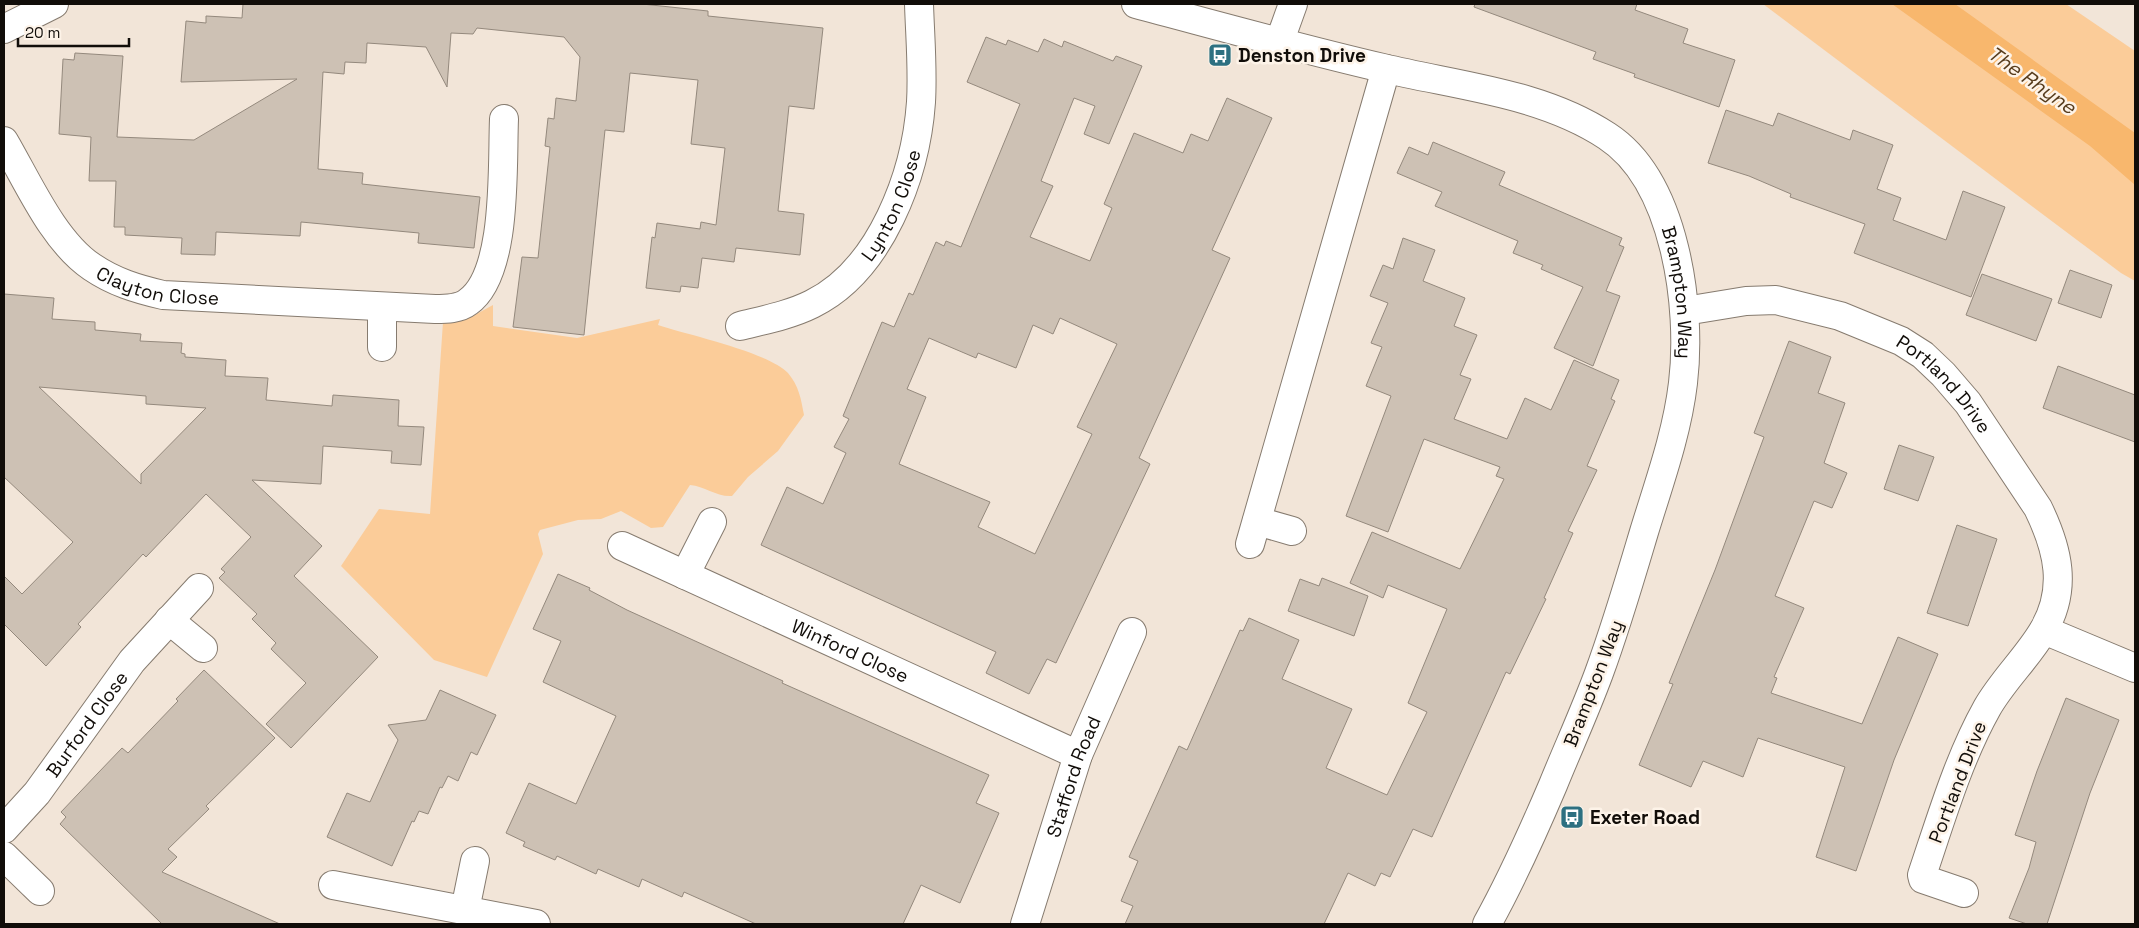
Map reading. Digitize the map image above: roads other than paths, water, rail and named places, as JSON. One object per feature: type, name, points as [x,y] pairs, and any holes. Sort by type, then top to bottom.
[{"type":"street","points":[[4,29],[54,4]]},
{"type":"street","name":"Lynton Close","points":[[740,326],[812,304],[842,282],[860,264],[880,238],[903,187],[917,136],[922,67],[919,4]]},
{"type":"street","name":"Brampton Way","points":[[1136,4],[1279,43],[1525,101],[1571,117],[1610,138],[1632,159],[1652,189],[1676,258],[1685,311],[1685,366],[1677,422],[1610,642],[1543,807],[1487,924]]},
{"type":"street","points":[[1279,43],[1293,4]]},
{"type":"street","points":[[1292,531],[1254,532],[1386,69]]},
{"type":"street","name":"Clayton Close","points":[[4,141],[65,242],[90,266],[124,284],[163,295],[435,309],[462,306],[476,296],[492,266],[497,242],[504,119]]},
{"type":"street","name":"Portland Drive","points":[[1685,311],[1746,300],[1776,300],[1840,316],[1901,341],[1930,361],[1968,403],[2038,508],[2058,561],[2056,596],[2044,630],[1986,709],[1951,788],[1922,875],[1924,879],[1964,893]]},
{"type":"street","points":[[382,307],[382,347]]},
{"type":"street","points":[[685,575],[712,522]]},
{"type":"street","name":"Winford Close","points":[[622,546],[1078,755]]},
{"type":"street","name":"Burford Close","points":[[4,830],[37,793],[132,660],[199,588]]},
{"type":"street","points":[[169,620],[203,648]]},
{"type":"street","points":[[2044,630],[2135,668]]},
{"type":"street","name":"Stafford Road","points":[[1025,924],[1078,755],[1132,632]]},
{"type":"street","points":[[4,856],[40,891]]},
{"type":"street","points":[[465,910],[474,862]]},
{"type":"street","points":[[333,884],[536,924]]},
{"type":"water","name":"The Rhyne","points":[[1892,4],[1955,4],[2135,133],[2135,185],[2090,146]]},
{"type":"place","name":"Denston Drive","points":[[1220,55]]},
{"type":"place","name":"Exeter Road","points":[[1572,817]]}]
